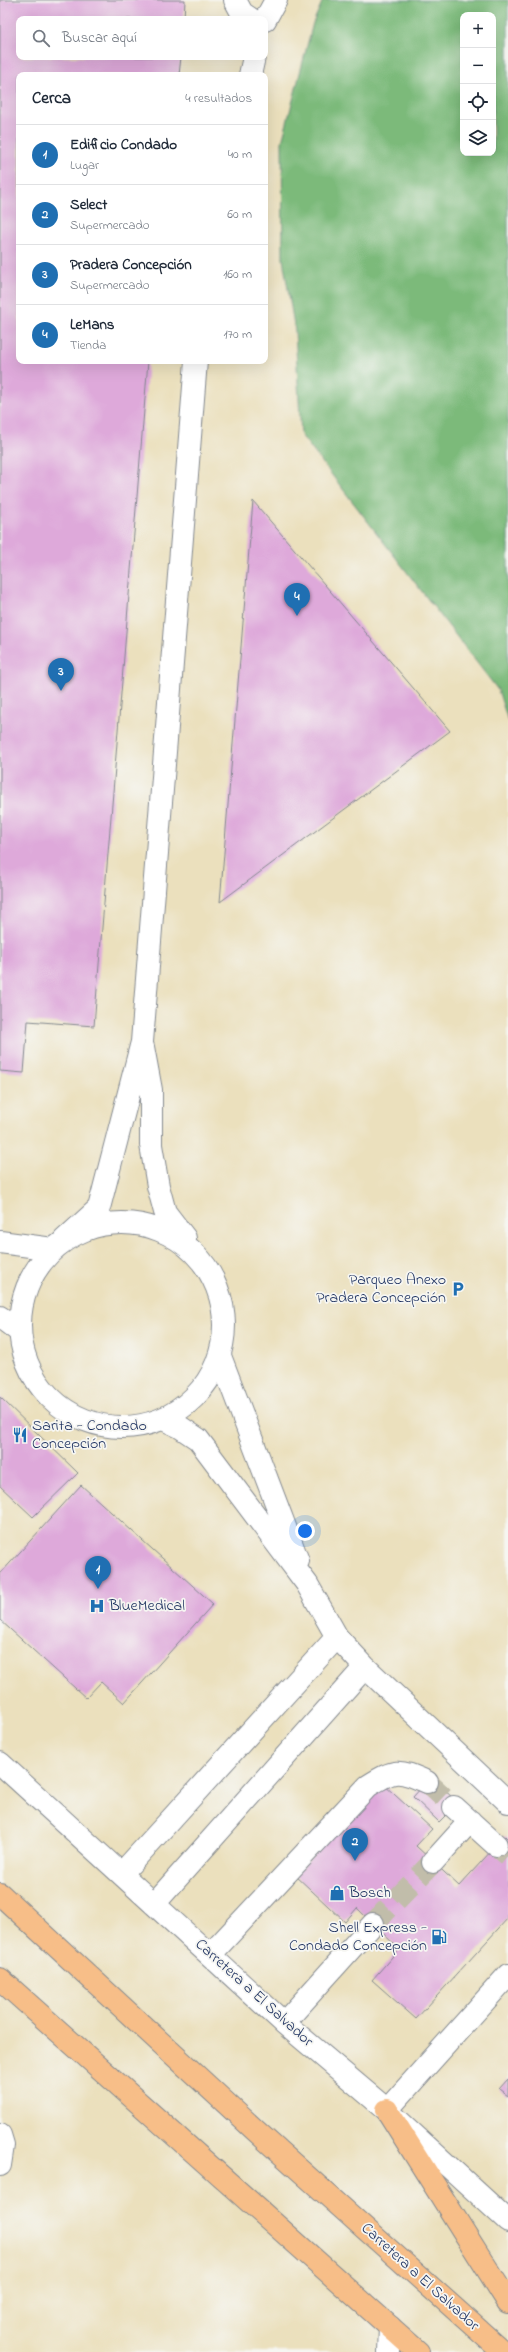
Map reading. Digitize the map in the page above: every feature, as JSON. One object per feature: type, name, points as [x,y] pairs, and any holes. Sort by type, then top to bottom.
[{"type":"highway","name":"Carretera a El Salvador","points":[[0,1894],[255,2130],[503,2352]]},
{"type":"highway","points":[[0,1979],[418,2352]]},
{"type":"highway","points":[[387,2110],[508,2302]]},
{"type":"street","points":[[235,0],[242,13],[246,16]]},
{"type":"street","points":[[267,16],[276,0]]},
{"type":"street","points":[[251,72],[253,60]]},
{"type":"street","points":[[142,1042],[151,1090],[151,1145],[158,1186],[165,1212],[211,1272],[222,1298],[226,1327],[220,1356],[208,1382],[187,1404],[163,1419],[141,1426],[118,1427],[89,1422],[62,1408],[41,1388],[26,1361],[20,1332],[21,1309],[27,1287],[38,1267],[98,1208],[142,1042],[196,364]]},
{"type":"street","points":[[0,1242],[59,1245],[96,1225],[131,1222],[164,1230],[193,1249]]},
{"type":"street","points":[[0,1317],[20,1332]]},
{"type":"street","points":[[220,1356],[307,1584]]},
{"type":"street","points":[[163,1419],[180,1427],[198,1439],[307,1584],[337,1637],[365,1667],[508,1802]]},
{"type":"street","points":[[122,1873],[337,1637]]},
{"type":"street","points":[[154,1904],[365,1667]]},
{"type":"street","name":"Carretera a El Salvador","points":[[0,1763],[211,1954],[284,2023],[387,2110],[508,2221]]},
{"type":"street","points":[[211,1954],[368,1786],[390,1773],[404,1772],[427,1782]]},
{"type":"street","points":[[454,1806],[496,1844]]},
{"type":"street","points":[[433,1862],[470,1821]]},
{"type":"street","points":[[284,2023],[374,1924]]},
{"type":"street","points":[[387,2110],[508,1975]]},
{"type":"street","points":[[0,2135],[3,2145],[0,2165]]},
{"type":"street","points":[[389,2352],[390,2327]]},
{"type":"green space","points":[[323,0],[508,0],[508,721],[498,690],[301,435],[295,331],[283,259],[282,142],[313,23]]},
{"type":"building","points":[[0,0],[185,0],[184,16],[16,16],[16,60],[181,60],[179,72],[16,72],[16,364],[148,364],[94,1026],[28,1021],[24,1073],[0,1071]]},
{"type":"building","points":[[253,501],[450,731],[220,902]]},
{"type":"building","name":"Sarita - Condado Concepción","points":[[0,1397],[78,1473],[33,1517],[0,1486]]},
{"type":"building","points":[[81,1485],[213,1604],[124,1703],[101,1682],[86,1698],[0,1620],[0,1574]]},
{"type":"building","points":[[431,1777],[458,1803],[439,1822],[413,1797]]},
{"type":"building","name":"Shell Express - Condado Concepción","points":[[382,1783],[432,1829],[416,1846],[459,1886],[505,1836],[508,1839],[508,1918],[416,2019],[372,1980],[399,1949],[357,1908],[345,1922],[295,1875]]},
{"type":"building","points":[[508,2079],[508,2096],[499,2089]]},
{"type":"tunnel","points":[[427,1782],[454,1807]]},
{"type":"tunnel","points":[[496,1845],[508,1855]]},
{"type":"tunnel","points":[[373,1924],[433,1862]]},
{"type":"place","name":"LeMans","points":[[297,616]]},
{"type":"place","name":"Pradera Concepción","points":[[61,691]]},
{"type":"place","name":"Parqueo Anexo Pradera Concepción","points":[[458,1289]]},
{"type":"place","name":"Sarita - Condado Concepción","points":[[20,1435]]},
{"type":"place","name":"Edificio Condado","points":[[98,1589]]},
{"type":"place","name":"BlueMedical","points":[[97,1606]]},
{"type":"place","name":"Select","points":[[355,1861]]},
{"type":"place","name":"Bosch","points":[[337,1893]]},
{"type":"place","name":"Shell Express - Condado Concepción","points":[[439,1937]]}]
